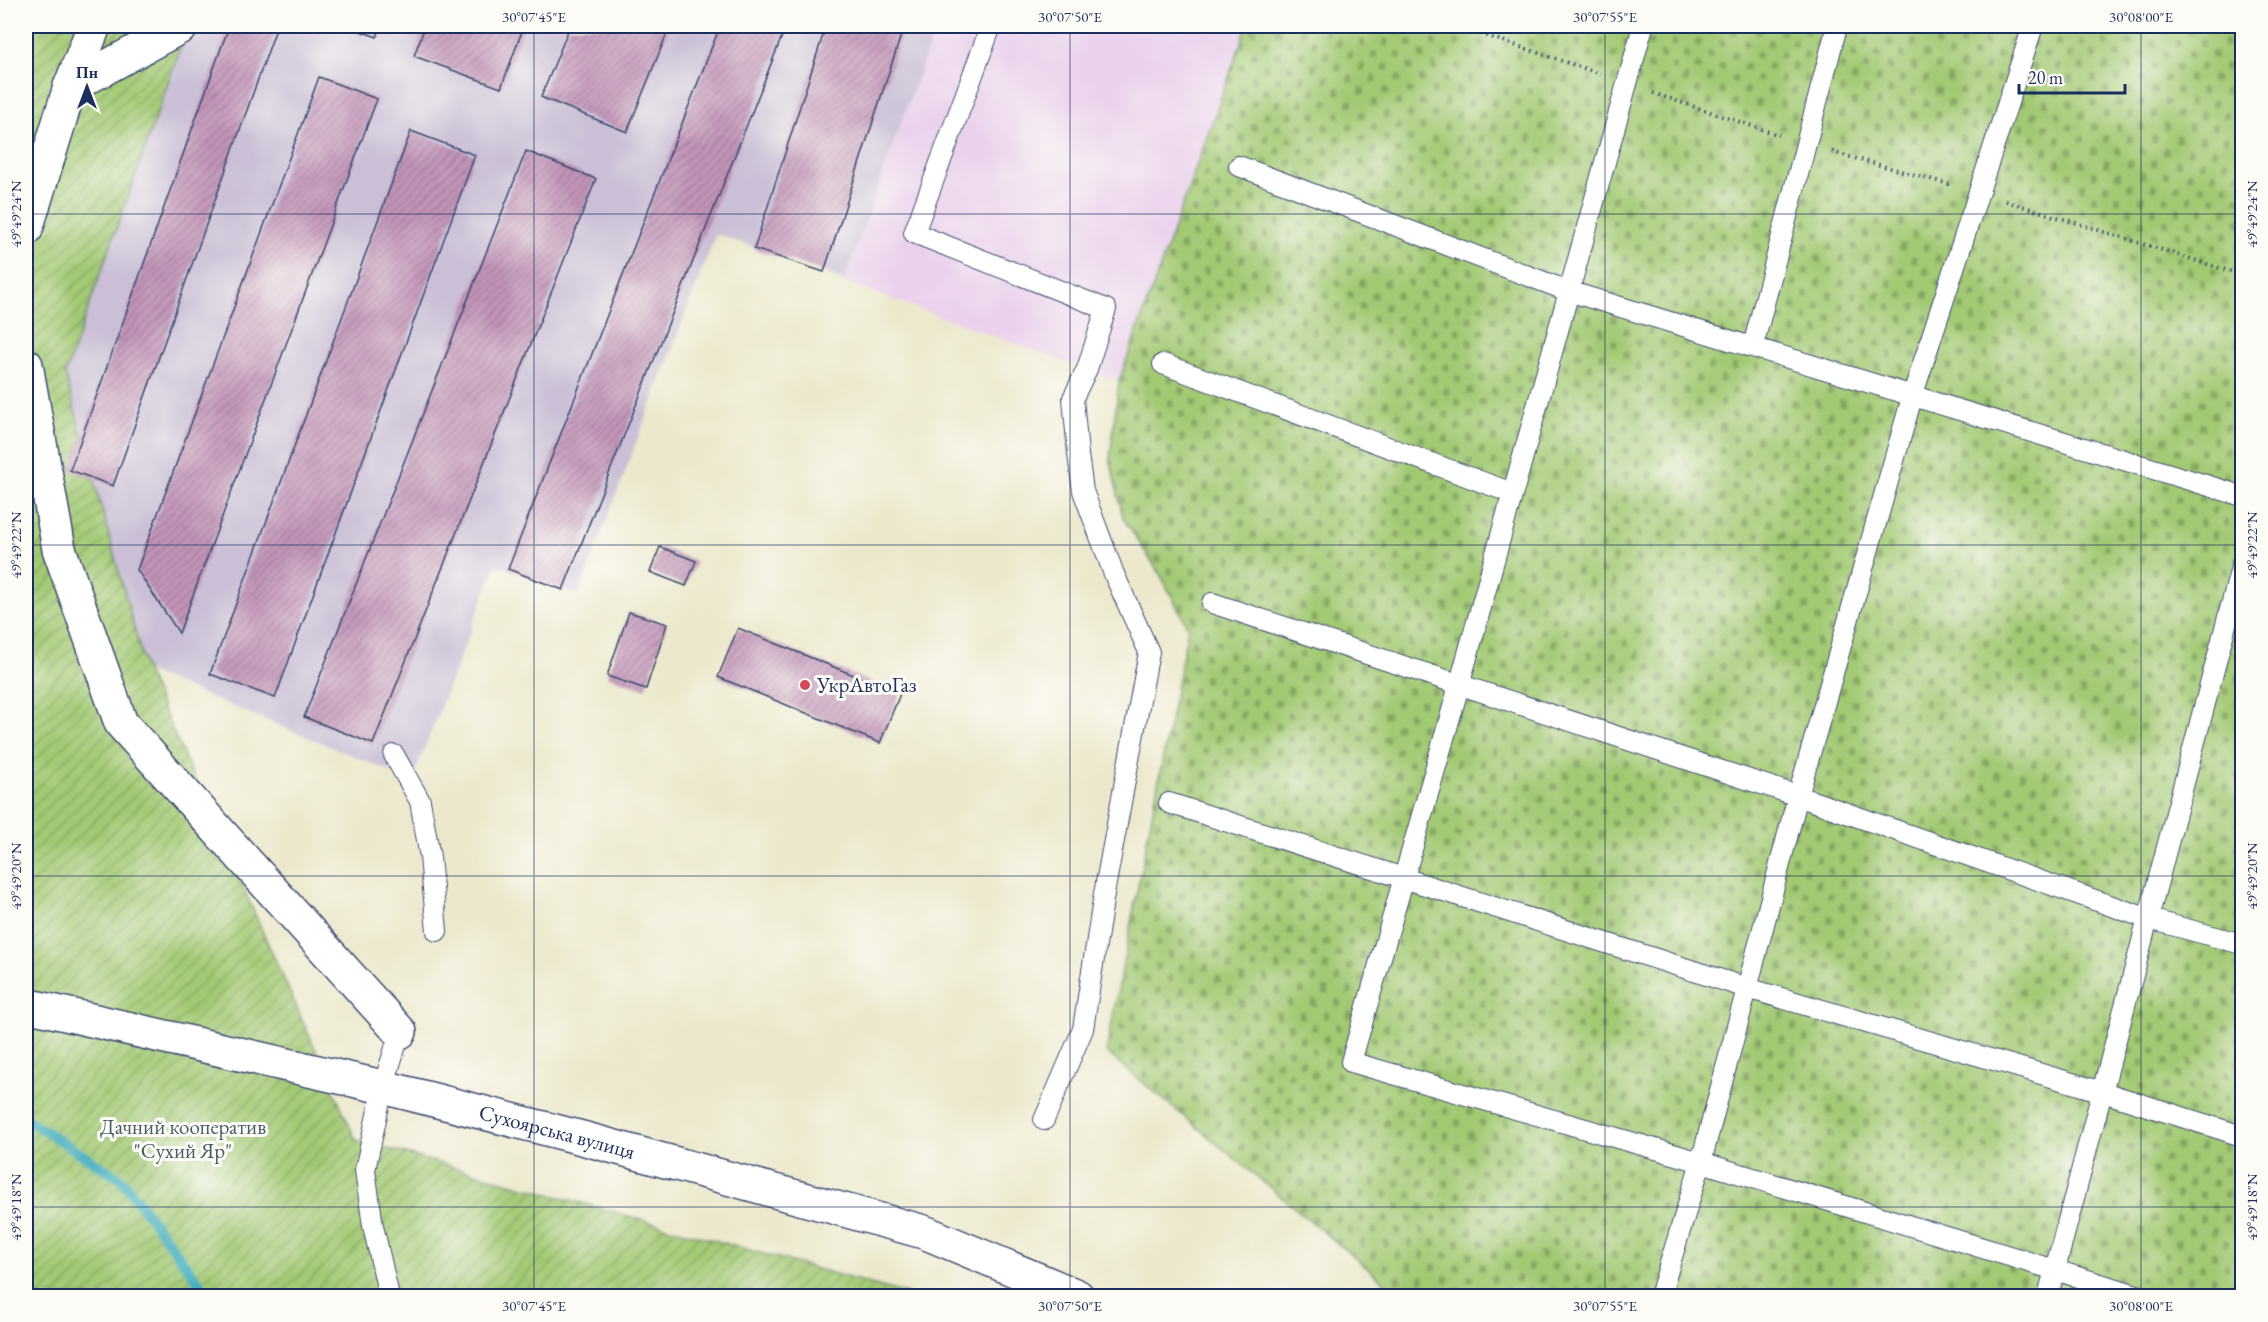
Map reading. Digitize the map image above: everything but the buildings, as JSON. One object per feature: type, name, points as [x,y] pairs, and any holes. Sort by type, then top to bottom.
[{"type":"street","points":[[26,229],[70,87],[94,26]]},
{"type":"street","points":[[70,87],[182,26]]},
{"type":"street","points":[[26,365],[59,549],[121,723],[400,1032]]},
{"type":"street","name":"Сухоярська вулиця","points":[[26,1005],[383,1087],[582,1138],[924,1232],[1077,1296]]},
{"type":"lane","points":[[991,26],[914,233],[1106,309],[1087,369],[1073,398],[1078,454],[1083,491],[1110,563],[1149,652],[1104,894],[1083,1029],[1044,1120]]},
{"type":"lane","points":[[1643,26],[1459,686],[1351,1062],[1701,1162],[2140,1296]]},
{"type":"lane","points":[[1753,346],[1837,26]]},
{"type":"lane","points":[[1660,1296],[1701,1162],[1798,796],[1913,394],[2033,26]]},
{"type":"lane","points":[[1239,166],[1568,291],[1913,394],[2242,496]]},
{"type":"lane","points":[[1163,364],[1512,493]]},
{"type":"lane","points":[[2048,1296],[2242,564]]},
{"type":"lane","points":[[1212,603],[1798,796],[2149,919],[2242,945]]},
{"type":"lane","points":[[394,755],[420,801],[430,857],[437,931]]},
{"type":"lane","points":[[1169,803],[1747,988],[2103,1092],[2242,1136]]},
{"type":"lane","points":[[389,1296],[373,1226],[365,1170],[383,1087],[400,1032]]},
{"type":"path","points":[[1458,26],[1806,144],[1979,192],[2242,275]]},
{"type":"shaded area","points":[[188,26],[936,26],[844,282],[824,272],[716,234],[578,595],[496,565],[412,780],[146,671],[65,374]]},
{"type":"shaded area","points":[[936,26],[1247,26],[1119,381],[844,282]]},
{"type":"green space","name":"Дачний кооператив \"Сухий Яр\"","points":[[26,26],[188,26],[65,374],[146,671],[356,1140],[914,1296],[26,1296]]},
{"type":"green space","points":[[1247,26],[2242,26],[2242,1296],[1401,1296],[1106,1052],[1188,628],[1160,574],[1123,518],[1110,458],[1119,381]]},
{"type":"waterway","points":[[26,1119],[122,1180],[209,1296]]},
{"type":"place","name":"УкрАвтоГаз","points":[[805,685]]}]
